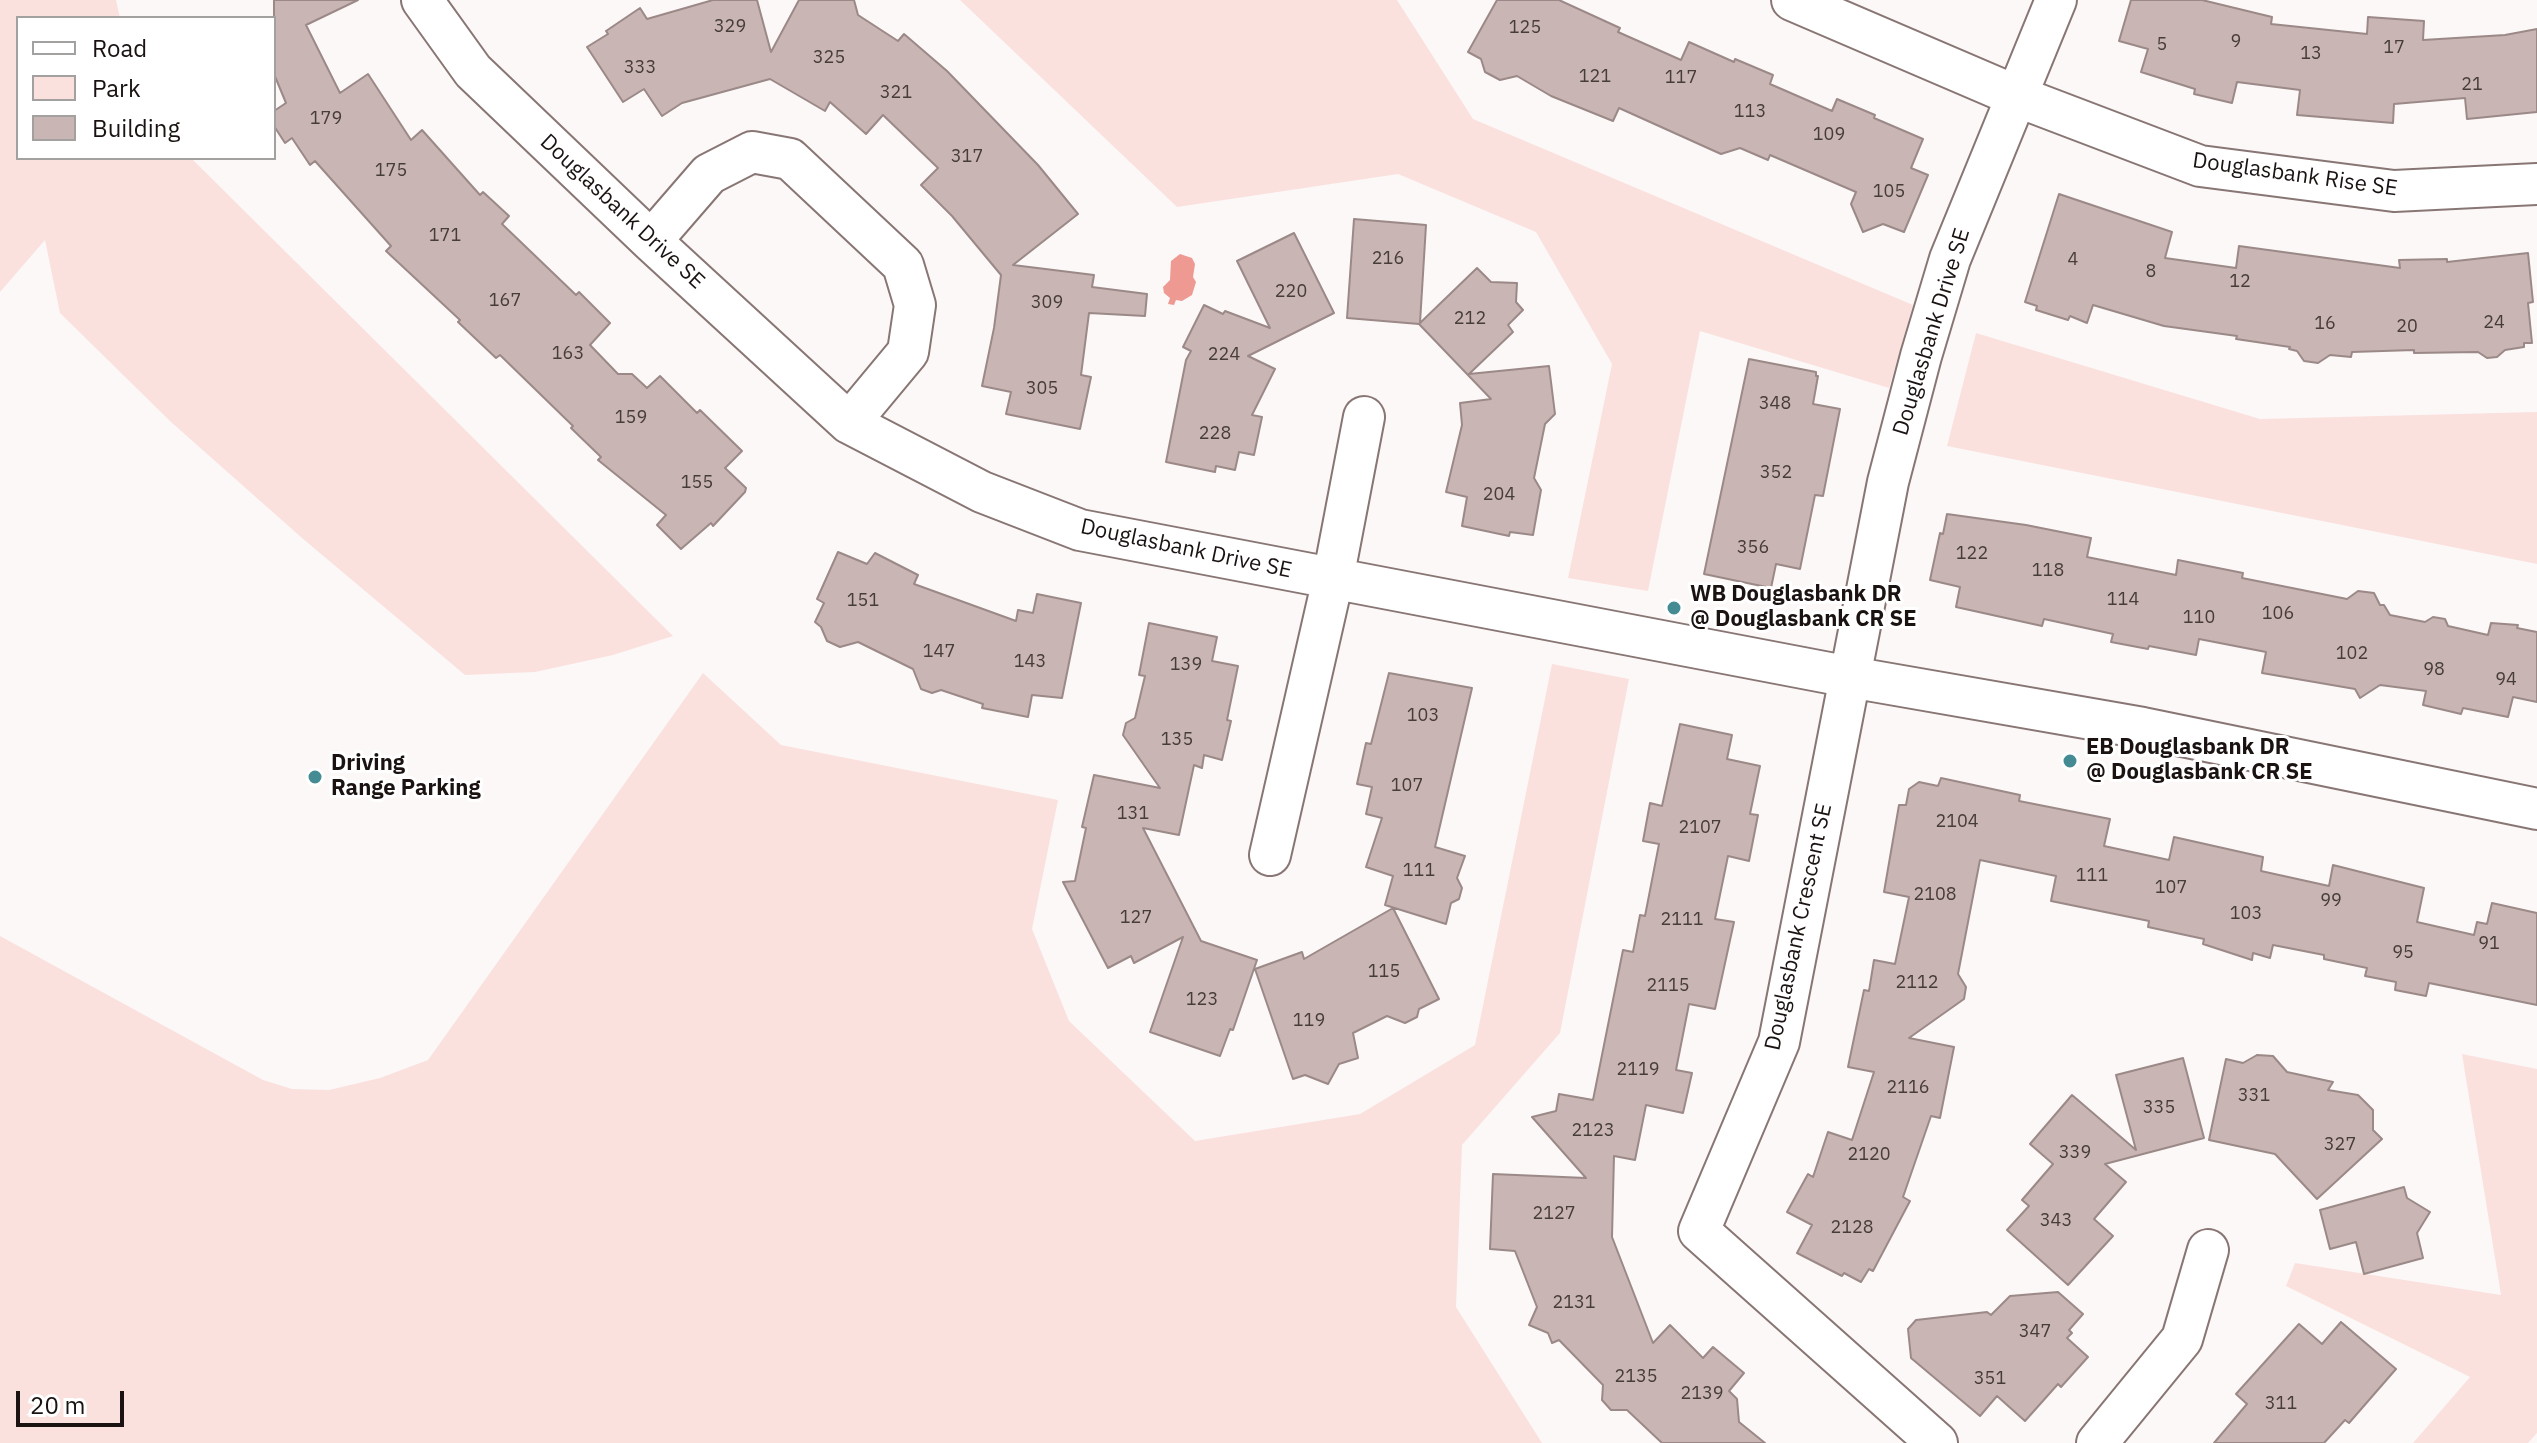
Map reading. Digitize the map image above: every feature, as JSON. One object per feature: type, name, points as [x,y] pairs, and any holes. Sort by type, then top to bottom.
[{"type":"street","name":"Douglasbank Drive SE","points":[[422,0],[473,71],[651,241],[849,423],[982,492],[1080,530],[1850,677],[2143,728],[2537,809]]},
{"type":"street","name":"Douglasbank Rise SE","points":[[1792,0],[2016,96],[2200,166],[2394,191],[2537,184]]},
{"type":"street","name":"Douglasbank Drive SE","points":[[1850,677],[1888,482],[1950,259],[2056,0]]},
{"type":"street","points":[[651,241],[709,174],[752,152],[790,159],[903,265],[915,305],[908,352],[849,423]]},
{"type":"street","points":[[1270,855],[1333,579],[1364,417]]},
{"type":"street","name":"Douglasbank Crescent SE","points":[[1850,677],[1779,1042],[1699,1231],[1937,1443]]},
{"type":"street","points":[[2097,1443],[2182,1339],[2208,1250]]},
{"type":"green space","points":[[0,0],[116,0],[120,16],[16,16],[16,160],[193,160],[673,636],[613,655],[535,672],[465,675],[302,538],[171,422],[60,313],[45,240],[0,292]]},
{"type":"green space","points":[[960,0],[1397,0],[1473,119],[1913,305],[1889,388],[1700,331],[1648,591],[1568,578],[1612,364],[1536,232],[1398,174],[1177,207]]},
{"type":"green space","points":[[1976,333],[2260,419],[2537,412],[2537,564],[1947,446]]},
{"type":"green space","points":[[1552,664],[1629,679],[1560,1033],[1462,1145],[1456,1307],[1542,1443],[0,1443],[0,936],[263,1080],[292,1089],[329,1090],[380,1078],[428,1060],[703,673],[781,745],[1058,800],[1032,929],[1069,1021],[1195,1141],[1360,1114],[1475,1045]]},
{"type":"green space","points":[[2462,1054],[2537,1069],[2537,1433],[2528,1443],[2413,1443],[2470,1377],[2286,1286],[2295,1263],[2501,1295]]},
{"type":"shaded area","points":[[1180,254],[1192,258],[1196,282],[1192,295],[1182,301],[1176,300],[1174,305],[1168,304],[1170,298],[1163,287],[1170,280],[1171,261]]},
{"type":"building","points":[[274,0],[358,0],[306,25],[340,93],[368,74],[411,140],[422,130],[480,195],[483,192],[509,216],[502,224],[610,323],[590,345],[618,374],[632,374],[647,388],[660,376],[742,451],[725,468],[746,488],[745,492],[713,526],[711,523],[681,549],[657,525],[666,515],[598,460],[601,457],[571,428],[573,426],[500,355],[496,358],[386,251],[391,246],[315,161],[310,165],[292,138],[285,143],[276,129],[276,110],[286,103],[276,79]]},
{"type":"building","points":[[713,0],[757,0],[771,52],[799,0],[854,0],[858,15],[898,41],[904,34],[947,71],[1038,165],[1078,214],[1013,265],[1094,275],[1092,287],[1147,294],[1145,316],[1089,313],[1081,375],[1091,377],[1080,429],[1006,414],[1011,392],[982,386],[1001,275],[952,216],[921,185],[938,168],[883,115],[866,134],[830,102],[825,111],[770,79],[682,103],[662,116],[644,89],[623,102],[587,47],[640,8],[647,19]]},
{"type":"building","points":[[1497,0],[1559,0],[1620,28],[1618,32],[1681,60],[1689,42],[1773,75],[1770,84],[1832,111],[1837,99],[1923,139],[1911,168],[1928,175],[1904,232],[1883,224],[1863,232],[1851,204],[1856,192],[1770,155],[1768,160],[1740,148],[1721,154],[1619,108],[1613,121],[1551,96],[1517,76],[1500,80],[1485,72],[1481,59],[1468,52]]},
{"type":"building","points":[[2131,0],[2202,0],[2272,17],[2271,24],[2367,34],[2368,17],[2424,21],[2423,40],[2505,35],[2537,29],[2537,112],[2467,119],[2465,98],[2394,104],[2393,123],[2297,115],[2300,90],[2237,82],[2232,103],[2194,94],[2195,89],[2141,72],[2148,49],[2119,41]]},
{"type":"building","points":[[2059,194],[2172,232],[2165,258],[2236,268],[2239,246],[2400,268],[2399,260],[2447,259],[2447,262],[2528,253],[2533,302],[2528,303],[2532,343],[2524,343],[2524,347],[2505,350],[2497,357],[2487,358],[2478,352],[2414,353],[2414,350],[2352,352],[2351,357],[2330,355],[2318,363],[2304,361],[2290,347],[2164,326],[2093,305],[2087,323],[2070,316],[2068,320],[2036,310],[2037,306],[2025,302]]},
{"type":"building","points":[[1354,219],[1426,225],[1420,323],[1477,268],[1491,282],[1517,283],[1516,302],[1523,310],[1508,325],[1513,332],[1469,374],[1549,366],[1555,414],[1545,424],[1534,478],[1541,490],[1533,535],[1510,532],[1509,536],[1462,526],[1467,497],[1446,492],[1462,425],[1460,403],[1491,399],[1419,324],[1347,318]]},
{"type":"building","points":[[1294,233],[1334,313],[1248,356],[1275,369],[1252,415],[1262,417],[1254,455],[1239,452],[1235,470],[1216,466],[1215,472],[1166,462],[1186,360],[1191,351],[1183,347],[1204,305],[1270,328],[1237,261]]},
{"type":"building","points":[[1749,359],[1816,372],[1813,404],[1840,409],[1823,496],[1815,495],[1800,569],[1776,564],[1771,588],[1704,574]]},
{"type":"building","points":[[1947,514],[2091,538],[2087,557],[2176,575],[2178,560],[2243,573],[2242,578],[2347,599],[2358,591],[2374,593],[2390,615],[2425,622],[2433,617],[2445,619],[2448,626],[2488,635],[2491,623],[2518,625],[2517,628],[2537,632],[2537,702],[2513,697],[2508,717],[2463,708],[2461,714],[2423,705],[2426,691],[2380,685],[2360,698],[2355,689],[2262,673],[2266,652],[2199,639],[2196,655],[2149,646],[2148,649],[2111,642],[2113,634],[2044,619],[2042,626],[1956,607],[1960,587],[1930,580]]},
{"type":"building","points":[[838,552],[867,564],[875,553],[918,575],[914,584],[1016,621],[1018,610],[1033,613],[1037,594],[1081,603],[1062,698],[1032,695],[1028,717],[982,708],[983,704],[941,690],[932,693],[921,689],[913,669],[858,642],[840,647],[827,641],[821,627],[815,622],[824,603],[817,599]]},
{"type":"building","points":[[1149,623],[1217,637],[1212,661],[1238,666],[1222,760],[1204,755],[1202,768],[1194,765],[1179,835],[1143,828],[1201,941],[1257,960],[1233,1030],[1230,1029],[1220,1056],[1150,1032],[1183,937],[1134,963],[1131,956],[1108,968],[1063,882],[1075,881],[1086,828],[1082,827],[1094,775],[1160,788],[1123,735],[1126,723],[1135,718],[1145,676],[1139,675]]},
{"type":"building","points":[[1389,673],[1472,688],[1435,847],[1465,856],[1457,878],[1462,888],[1459,899],[1451,903],[1446,924],[1385,905],[1393,876],[1366,867],[1382,818],[1366,814],[1372,787],[1357,784],[1366,743],[1371,744]]},
{"type":"building","points":[[1680,724],[1732,735],[1727,759],[1760,766],[1750,814],[1758,815],[1749,861],[1728,856],[1715,919],[1734,922],[1715,1009],[1689,1004],[1676,1070],[1692,1073],[1683,1113],[1646,1105],[1635,1160],[1614,1156],[1612,1237],[1653,1343],[1670,1325],[1703,1358],[1713,1347],[1744,1373],[1729,1391],[1737,1399],[1739,1422],[1765,1443],[1662,1443],[1627,1410],[1611,1410],[1602,1400],[1603,1385],[1559,1340],[1552,1343],[1548,1333],[1529,1325],[1537,1307],[1515,1251],[1490,1249],[1493,1174],[1586,1178],[1532,1117],[1556,1111],[1559,1094],[1593,1100],[1623,950],[1633,952],[1640,915],[1645,916],[1659,844],[1643,841],[1650,803],[1662,806]]},
{"type":"building","points":[[1941,778],[2020,795],[2019,801],[2110,819],[2104,846],[2169,860],[2174,837],[2263,857],[2261,871],[2329,886],[2333,865],[2424,888],[2417,922],[2474,935],[2477,922],[2487,924],[2492,903],[2537,913],[2537,1005],[2429,983],[2426,996],[2395,990],[2396,982],[2365,976],[2367,968],[2324,959],[2324,955],[2273,945],[2270,958],[2253,953],[2252,960],[2203,944],[2204,939],[2148,927],[2149,921],[2051,901],[2056,876],[1980,860],[1958,974],[1966,987],[1964,999],[1909,1038],[1954,1047],[1940,1118],[1931,1116],[1903,1197],[1910,1201],[1873,1271],[1869,1269],[1861,1282],[1844,1273],[1842,1276],[1797,1253],[1812,1225],[1787,1212],[1808,1174],[1813,1177],[1828,1132],[1852,1140],[1874,1072],[1848,1067],[1864,990],[1869,991],[1874,960],[1895,964],[1909,897],[1884,892],[1899,805],[1906,805],[1909,789],[1919,782],[1938,786]]},
{"type":"building","points":[[1393,908],[1439,999],[1419,1009],[1417,1017],[1405,1023],[1387,1016],[1353,1033],[1358,1058],[1339,1064],[1328,1084],[1305,1075],[1293,1079],[1255,969],[1302,952],[1304,959]]},
{"type":"building","points":[[2257,1055],[2273,1056],[2287,1072],[2333,1082],[2328,1090],[2358,1095],[2373,1110],[2373,1130],[2382,1139],[2317,1199],[2275,1154],[2209,1140],[2226,1059],[2243,1063]]},
{"type":"building","points":[[2183,1058],[2204,1138],[2105,1164],[2126,1182],[2094,1219],[2113,1236],[2068,1285],[2007,1230],[2029,1206],[2022,1200],[2053,1164],[2030,1144],[2072,1095],[2136,1150],[2116,1075]]},
{"type":"building","points":[[2404,1187],[2407,1198],[2430,1212],[2417,1233],[2423,1258],[2364,1274],[2356,1242],[2330,1249],[2320,1210]]},
{"type":"building","points":[[2058,1292],[2083,1314],[2069,1330],[2072,1333],[2067,1338],[2088,1357],[2061,1387],[2058,1384],[2025,1421],[1997,1396],[1980,1416],[1911,1358],[1908,1329],[1916,1320],[1987,1312],[1991,1315],[2010,1296]]},
{"type":"building","points":[[2341,1322],[2396,1369],[2349,1423],[2345,1420],[2324,1443],[2214,1443],[2247,1404],[2236,1394],[2299,1324],[2322,1344]]},
{"type":"place","name":"WB Douglasbank DR @ Douglasbank CR SE","points":[[1674,608]]},
{"type":"place","name":"EB Douglasbank DR @ Douglasbank CR SE","points":[[2070,761]]},
{"type":"place","name":"Driving Range Parking","points":[[315,777]]}]
